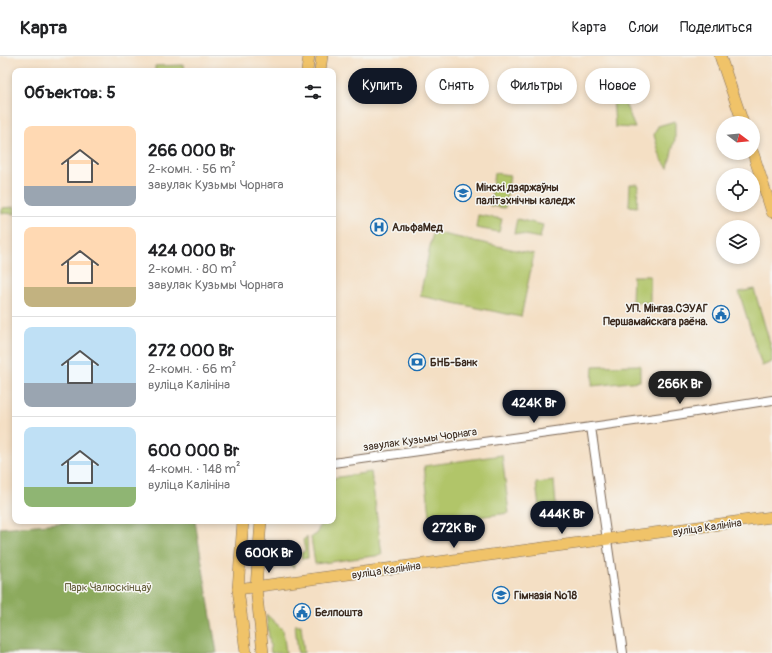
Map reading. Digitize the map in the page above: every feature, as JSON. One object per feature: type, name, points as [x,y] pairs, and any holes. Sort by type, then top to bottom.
[{"type":"main road","points":[[307,68],[309,56]]},
{"type":"main road","points":[[320,68],[322,56]]},
{"type":"main road","points":[[720,56],[741,116]]},
{"type":"main road","points":[[756,160],[769,191],[772,212]]},
{"type":"main road","name":"вуліца Калініна","points":[[238,589],[772,517]]},
{"type":"main road","points":[[243,524],[238,589],[246,653]]},
{"type":"main road","points":[[261,524],[256,587],[263,653]]},
{"type":"street","name":"завулак Кузьмы Чорнага","points":[[336,463],[772,400]]},
{"type":"street","points":[[591,427],[623,653]]},
{"type":"green space","points":[[184,65],[184,68],[155,68],[155,66]]},
{"type":"green space","points":[[614,104],[625,104],[635,128],[615,127]]},
{"type":"green space","points":[[675,121],[675,139],[668,168],[661,159],[654,135],[658,126]]},
{"type":"green space","points":[[494,173],[510,175],[505,208],[490,206]]},
{"type":"green space","points":[[630,184],[638,184],[637,207],[629,206]]},
{"type":"green space","points":[[12,207],[12,214],[2,213],[2,208]]},
{"type":"green space","points":[[478,215],[502,219],[499,232],[476,228]]},
{"type":"green space","points":[[517,219],[543,225],[540,238],[514,233]]},
{"type":"green space","points":[[433,232],[534,254],[521,317],[420,296]]},
{"type":"green space","points":[[633,276],[650,276],[650,303],[632,302]]},
{"type":"green space","points":[[754,289],[772,350],[772,362],[762,366],[739,292]]},
{"type":"green space","points":[[640,365],[640,381],[592,386],[593,366]]},
{"type":"green space","points":[[502,455],[509,513],[431,523],[424,466]]},
{"type":"green space","points":[[371,472],[382,555],[315,564],[311,537],[317,534],[320,524],[336,524],[336,478]]},
{"type":"green space","points":[[554,481],[556,505],[539,507],[536,483]]},
{"type":"green space","name":"Парк Чалюскінцаў","points":[[47,524],[196,524],[217,653],[0,653],[0,528]]},
{"type":"green space","points":[[307,537],[308,558],[302,559],[301,553],[305,551],[303,540]]},
{"type":"green space","points":[[286,542],[289,542],[291,545],[294,568],[289,564]]},
{"type":"green space","points":[[266,614],[283,630],[286,653],[271,653]]},
{"type":"green space","points":[[295,625],[301,625],[304,653],[298,653]]},
{"type":"place","name":"Мінскі дзяржаўны палітэхнічны каледж","points":[[463,193]]},
{"type":"place","name":"АльфаМед","points":[[379,227]]},
{"type":"place","name":"УП. Мінгаз.СЭУАГ Першамайскага раёна.","points":[[721,314]]},
{"type":"place","name":"БНБ-Банк","points":[[417,362]]},
{"type":"place","name":"Гімназія №18","points":[[501,595]]},
{"type":"place","name":"Белпошта","points":[[302,612]]}]
